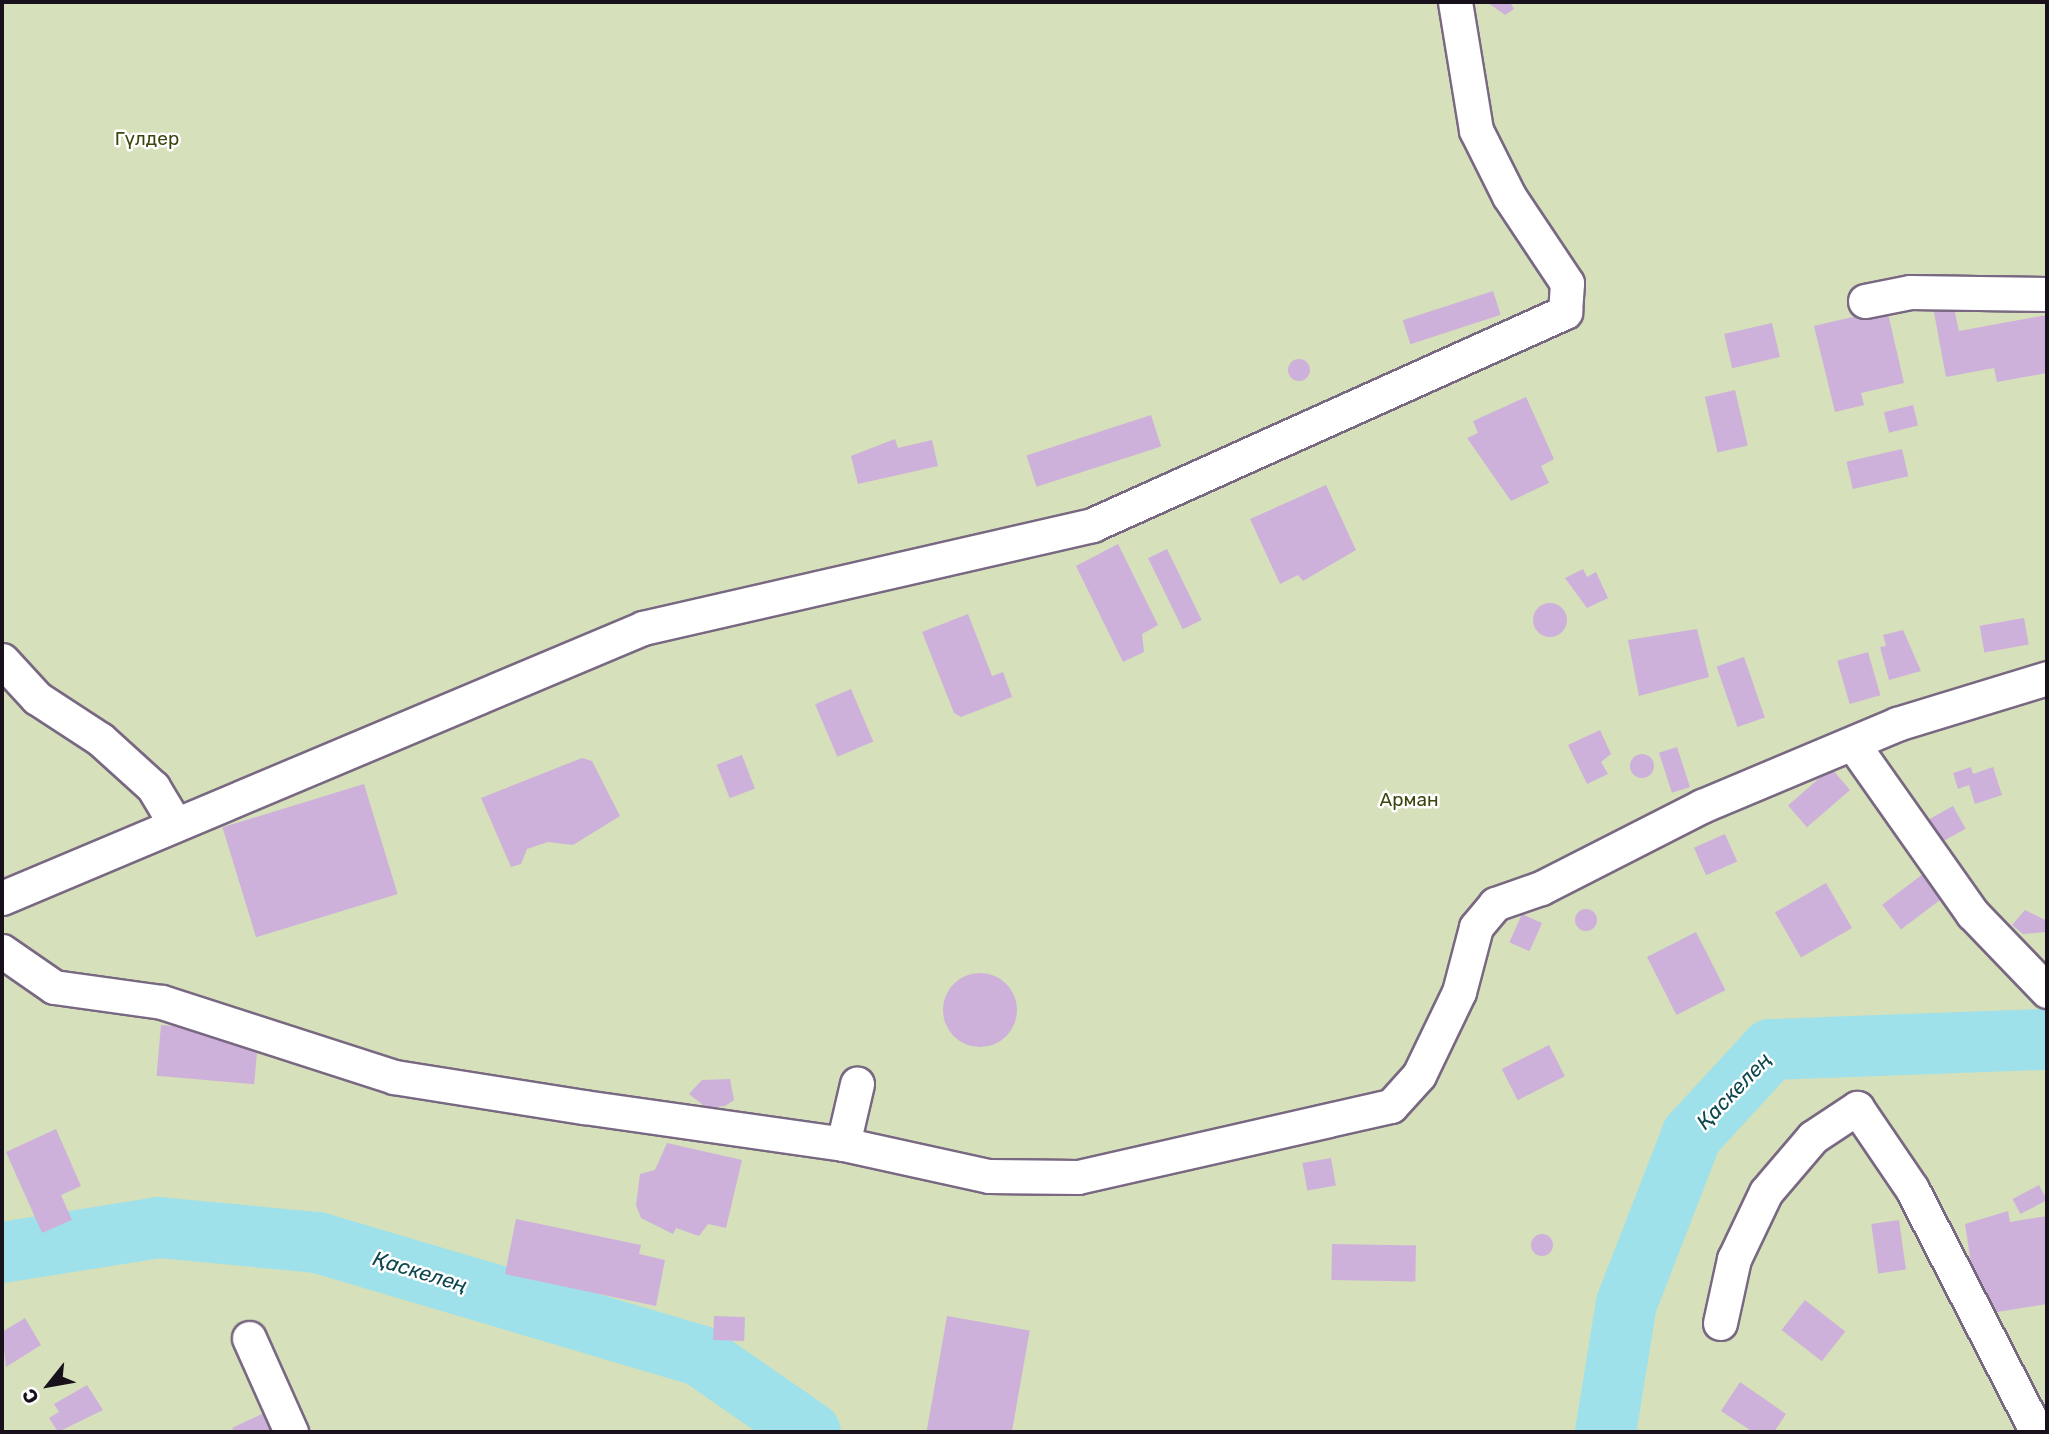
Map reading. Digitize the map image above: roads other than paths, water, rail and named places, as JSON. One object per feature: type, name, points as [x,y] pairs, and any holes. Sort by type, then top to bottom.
[{"type":"street","points":[[2,898],[57,879],[173,821],[329,764],[643,628],[1092,526],[1565,312],[1567,283],[1509,196],[1476,130],[1455,2]]},
{"type":"street","points":[[1865,301],[1910,292],[2047,294]]},
{"type":"street","points":[[2,660],[37,698],[100,739],[153,787],[173,821]]},
{"type":"street","points":[[2,951],[54,987],[162,1002],[394,1077],[843,1144],[989,1176],[1079,1177],[1391,1106],[1419,1075],[1459,992],[1476,927],[1495,904],[1541,888],[1702,806],[1855,747],[1897,724],[2047,678]]},
{"type":"street","points":[[1855,747],[1973,914],[2047,992]]},
{"type":"street","points":[[843,1144],[857,1084]]},
{"type":"street","points":[[1720,1323],[1734,1259],[1766,1192],[1813,1138],[1857,1108],[1912,1189],[2037,1432]]},
{"type":"street","points":[[249,1338],[291,1432]]},
{"type":"waterway","name":"Қаскелең","points":[[1605,1432],[1626,1303],[1691,1135],[1770,1049],[2047,1039]]},
{"type":"waterway","name":"Қаскелең","points":[[2,1252],[158,1227],[317,1242],[699,1355],[810,1432]]},
{"type":"park label","name":"Гүлдер","points":[[147,139]]},
{"type":"park label","name":"Арман","points":[[1409,800]]}]
